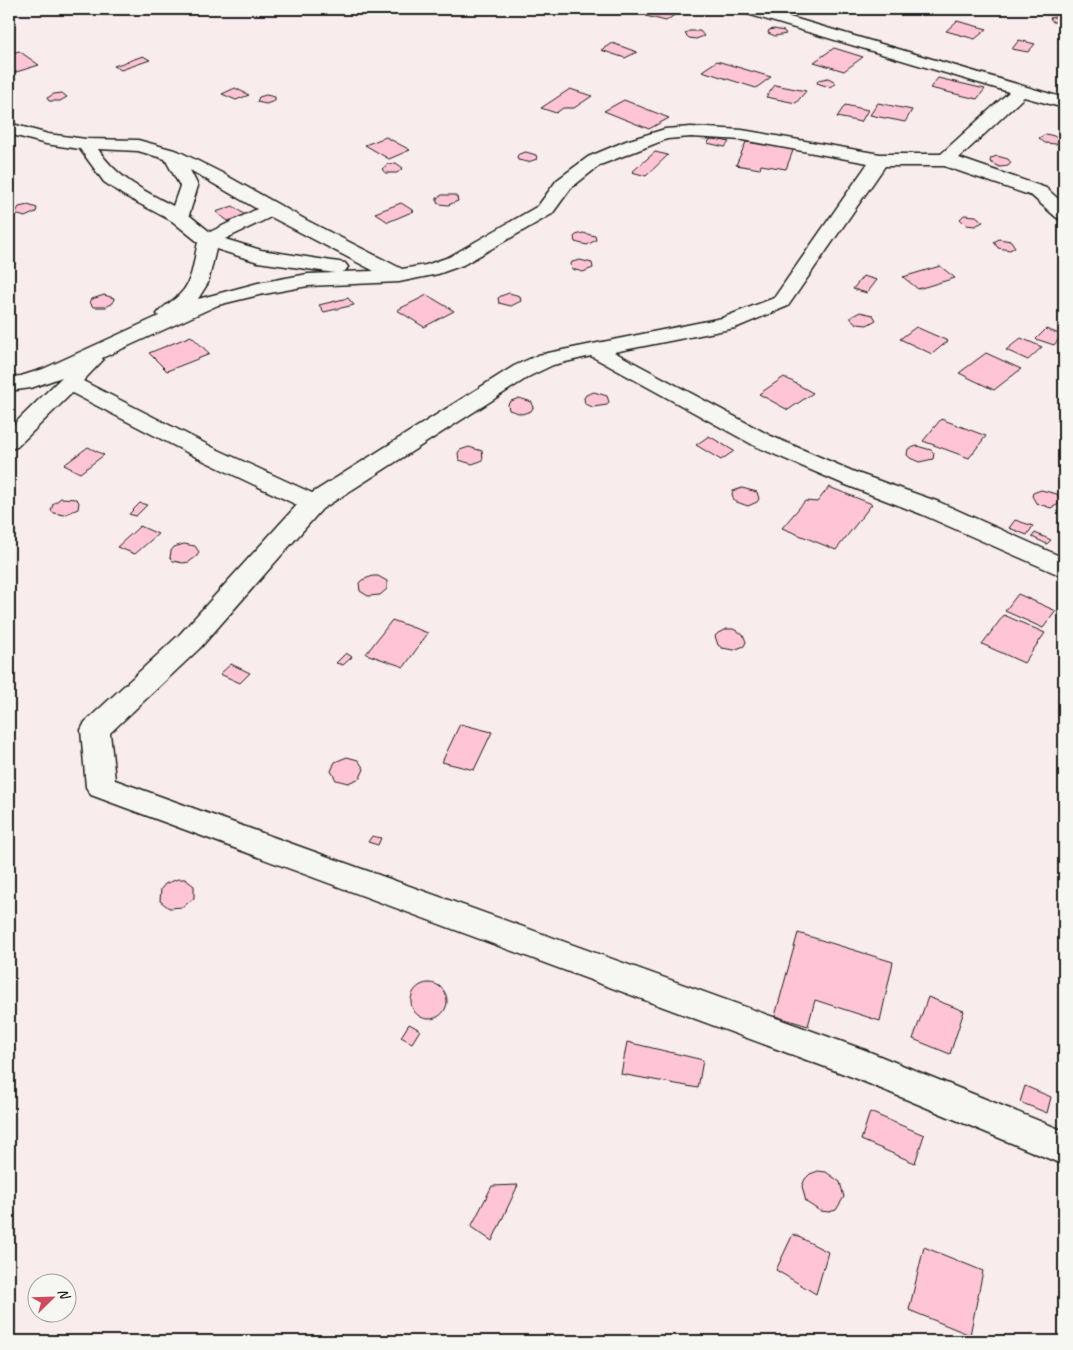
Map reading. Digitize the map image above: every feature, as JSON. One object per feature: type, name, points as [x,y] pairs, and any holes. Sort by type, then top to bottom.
[{"type":"street","points":[[747,9],[1064,102]]},
{"type":"street","points":[[946,160],[1022,89]]},
{"type":"street","points":[[9,128],[46,139],[86,144],[133,145],[152,148],[172,155],[196,165],[272,209],[399,276]]},
{"type":"street","points":[[9,384],[23,383],[51,374],[212,301],[258,289],[308,280],[399,276],[431,270],[456,261],[545,210],[564,184],[594,161],[665,134],[691,132],[742,135],[880,160],[946,160],[1039,192],[1064,214]]},
{"type":"street","points":[[86,144],[98,163],[111,178],[130,191],[179,217],[208,240],[258,256],[399,276]]},
{"type":"street","points":[[172,155],[190,186],[179,217]]},
{"type":"street","points":[[880,160],[781,302],[727,323],[546,360],[522,371],[313,503],[190,641],[95,730],[101,787],[866,1066],[1064,1148]]},
{"type":"street","points":[[208,240],[272,209]]},
{"type":"street","points":[[158,324],[189,297],[198,283],[208,240]]},
{"type":"street","points":[[594,349],[690,403],[763,441],[849,478],[930,508],[1064,568]]},
{"type":"street","points":[[9,442],[100,352]]},
{"type":"street","points":[[69,384],[206,453],[313,503]]},
{"type":"building","points":[[656,9],[680,11],[666,21],[646,16]]},
{"type":"building","points":[[873,9],[898,9],[892,13]]},
{"type":"building","points":[[1050,18],[1064,18],[1064,22],[1053,22]]},
{"type":"building","points":[[957,21],[987,29],[975,39],[946,31]]},
{"type":"building","points":[[769,30],[784,31],[786,34],[775,36],[768,33]]},
{"type":"building","points":[[689,31],[700,31],[704,36],[696,39],[689,38],[685,34]]},
{"type":"building","points":[[1019,40],[1035,44],[1028,52],[1012,49]]},
{"type":"building","points":[[612,43],[637,52],[625,58],[601,50]]},
{"type":"building","points":[[834,48],[863,57],[844,71],[814,62]]},
{"type":"building","points":[[19,51],[39,65],[13,73],[9,70],[9,54]]},
{"type":"building","points":[[143,56],[150,60],[121,70],[114,66]]},
{"type":"building","points":[[717,61],[771,77],[756,88],[702,71]]},
{"type":"building","points":[[828,78],[836,84],[829,87],[817,83],[818,80]]},
{"type":"building","points":[[938,78],[985,89],[977,99],[930,88]]},
{"type":"building","points":[[775,85],[806,91],[796,103],[766,97]]},
{"type":"building","points":[[235,88],[249,95],[236,100],[222,94]]},
{"type":"building","points":[[570,89],[592,96],[574,108],[563,108],[556,113],[541,108]]},
{"type":"building","points":[[62,93],[67,97],[60,101],[49,101],[47,98],[54,94]]},
{"type":"building","points":[[266,95],[275,97],[275,101],[266,104],[257,102],[259,97]]},
{"type":"building","points":[[624,100],[669,118],[649,129],[604,111]]},
{"type":"building","points":[[878,103],[912,110],[905,122],[870,115]]},
{"type":"building","points":[[845,105],[868,110],[861,122],[837,117]]},
{"type":"building","points":[[1046,134],[1054,136],[1060,141],[1056,144],[1045,143],[1039,138]]},
{"type":"building","points":[[386,137],[410,150],[389,159],[365,145]]},
{"type":"building","points":[[712,138],[729,142],[725,147],[707,143]]},
{"type":"building","points":[[746,142],[794,148],[786,169],[761,165],[760,169],[736,165]]},
{"type":"building","points":[[526,152],[536,155],[537,159],[528,162],[518,160],[517,156],[519,154]]},
{"type":"building","points":[[655,152],[668,155],[646,176],[632,172]]},
{"type":"building","points":[[997,156],[1008,159],[1011,163],[1008,166],[1000,167],[990,162],[991,158]]},
{"type":"building","points":[[396,163],[403,168],[397,173],[385,173],[382,169],[388,164]]},
{"type":"building","points":[[442,195],[454,195],[458,201],[448,205],[437,203],[437,198]]},
{"type":"building","points":[[401,203],[414,211],[388,222],[375,213]]},
{"type":"building","points":[[28,205],[37,208],[36,212],[25,217],[15,214],[19,207]]},
{"type":"building","points":[[233,206],[245,215],[228,221],[216,212]]},
{"type":"building","points":[[964,215],[976,216],[983,222],[975,226],[966,225],[960,219]]},
{"type":"building","points":[[583,233],[595,236],[596,240],[587,245],[575,242],[574,237]]},
{"type":"building","points":[[999,239],[1011,241],[1015,247],[1010,250],[998,248],[994,242]]},
{"type":"building","points":[[580,260],[592,263],[593,268],[583,272],[572,269],[572,262]]},
{"type":"building","points":[[940,266],[955,278],[918,289],[903,277]]},
{"type":"building","points":[[863,276],[877,280],[867,293],[853,289]]},
{"type":"building","points":[[509,293],[520,296],[521,301],[511,306],[499,303],[498,298]]},
{"type":"building","points":[[104,295],[114,298],[113,303],[106,307],[93,307],[90,302],[92,299]]},
{"type":"building","points":[[427,295],[454,311],[424,327],[397,310]]},
{"type":"building","points":[[348,298],[354,305],[324,312],[319,305]]},
{"type":"building","points":[[860,312],[873,315],[876,320],[867,325],[857,324],[851,317]]},
{"type":"building","points":[[916,327],[948,341],[932,354],[900,339]]},
{"type":"building","points":[[1046,329],[1062,335],[1054,345],[1036,339]]},
{"type":"building","points":[[191,336],[210,354],[167,371],[149,353]]},
{"type":"building","points":[[1021,338],[1042,347],[1028,360],[1006,350]]},
{"type":"building","points":[[986,353],[1021,369],[994,390],[959,373]]},
{"type":"building","points":[[784,377],[813,393],[788,410],[759,394]]},
{"type":"building","points":[[594,392],[607,396],[609,402],[607,405],[593,407],[585,404],[584,398],[586,395]]},
{"type":"building","points":[[519,398],[532,402],[533,408],[531,411],[522,414],[509,410],[508,404]]},
{"type":"building","points":[[941,419],[986,436],[969,458],[923,441]]},
{"type":"building","points":[[709,436],[734,451],[721,460],[696,445]]},
{"type":"building","points":[[917,446],[931,450],[934,453],[933,459],[919,462],[910,458],[907,455],[908,449]]},
{"type":"building","points":[[88,447],[104,455],[80,473],[64,465]]},
{"type":"building","points":[[469,447],[482,451],[483,458],[481,461],[472,464],[459,460],[458,453],[460,450]]},
{"type":"building","points":[[829,487],[872,504],[836,550],[782,528],[805,501],[817,502]]},
{"type":"building","points":[[742,488],[757,492],[759,499],[757,502],[748,506],[734,501],[733,491]]},
{"type":"building","points":[[1041,490],[1057,494],[1061,501],[1051,508],[1036,503],[1032,496],[1033,493]]},
{"type":"building","points":[[61,498],[76,499],[79,502],[78,509],[64,515],[51,511],[53,504]]},
{"type":"building","points":[[140,503],[147,505],[136,516],[129,514]]},
{"type":"building","points":[[1015,520],[1033,526],[1027,535],[1009,528]]},
{"type":"building","points":[[140,526],[158,534],[135,554],[117,547]]},
{"type":"building","points":[[1035,533],[1051,540],[1047,544],[1032,537]]},
{"type":"building","points":[[184,544],[195,546],[199,552],[197,556],[189,562],[173,561],[170,558],[171,551],[174,547]]},
{"type":"building","points":[[373,576],[378,576],[387,581],[387,589],[380,595],[368,596],[360,591],[359,583]]},
{"type":"building","points":[[1018,594],[1056,611],[1043,628],[1005,611]]},
{"type":"building","points":[[1004,615],[1045,633],[1024,663],[982,644]]},
{"type":"building","points":[[392,620],[428,633],[404,667],[366,654]]},
{"type":"building","points":[[727,629],[733,629],[743,634],[746,642],[744,646],[734,650],[722,648],[718,645],[715,636]]},
{"type":"building","points":[[346,653],[352,657],[343,665],[336,663]]},
{"type":"building","points":[[231,664],[250,673],[240,683],[220,674]]},
{"type":"building","points":[[460,724],[492,732],[474,770],[442,762]]},
{"type":"building","points":[[347,757],[358,760],[364,769],[360,778],[348,783],[336,780],[331,771],[335,762]]},
{"type":"building","points":[[372,836],[381,838],[378,845],[368,842]]},
{"type":"building","points":[[178,879],[185,879],[194,886],[194,898],[183,907],[169,908],[160,901],[161,889],[165,884]]},
{"type":"building","points":[[798,933],[893,962],[880,1021],[815,1000],[808,1026],[775,1016]]},
{"type":"building","points":[[429,983],[441,989],[447,1001],[441,1013],[429,1019],[417,1013],[411,1001],[417,989]]},
{"type":"building","points":[[928,997],[964,1011],[950,1054],[913,1039]]},
{"type":"building","points":[[409,1024],[420,1030],[412,1043],[401,1037]]},
{"type":"building","points":[[627,1042],[703,1060],[698,1088],[621,1074]]},
{"type":"building","points":[[1025,1086],[1051,1097],[1047,1113],[1020,1102]]},
{"type":"building","points":[[870,1112],[924,1135],[915,1163],[861,1140]]},
{"type":"building","points":[[818,1171],[826,1172],[840,1182],[844,1197],[836,1210],[829,1212],[820,1211],[806,1202],[802,1186],[810,1174]]},
{"type":"building","points":[[518,1185],[492,1241],[471,1227],[492,1186]]},
{"type":"building","points":[[793,1234],[828,1252],[816,1294],[776,1270]]},
{"type":"building","points":[[924,1247],[983,1271],[970,1335],[909,1310]]}]
